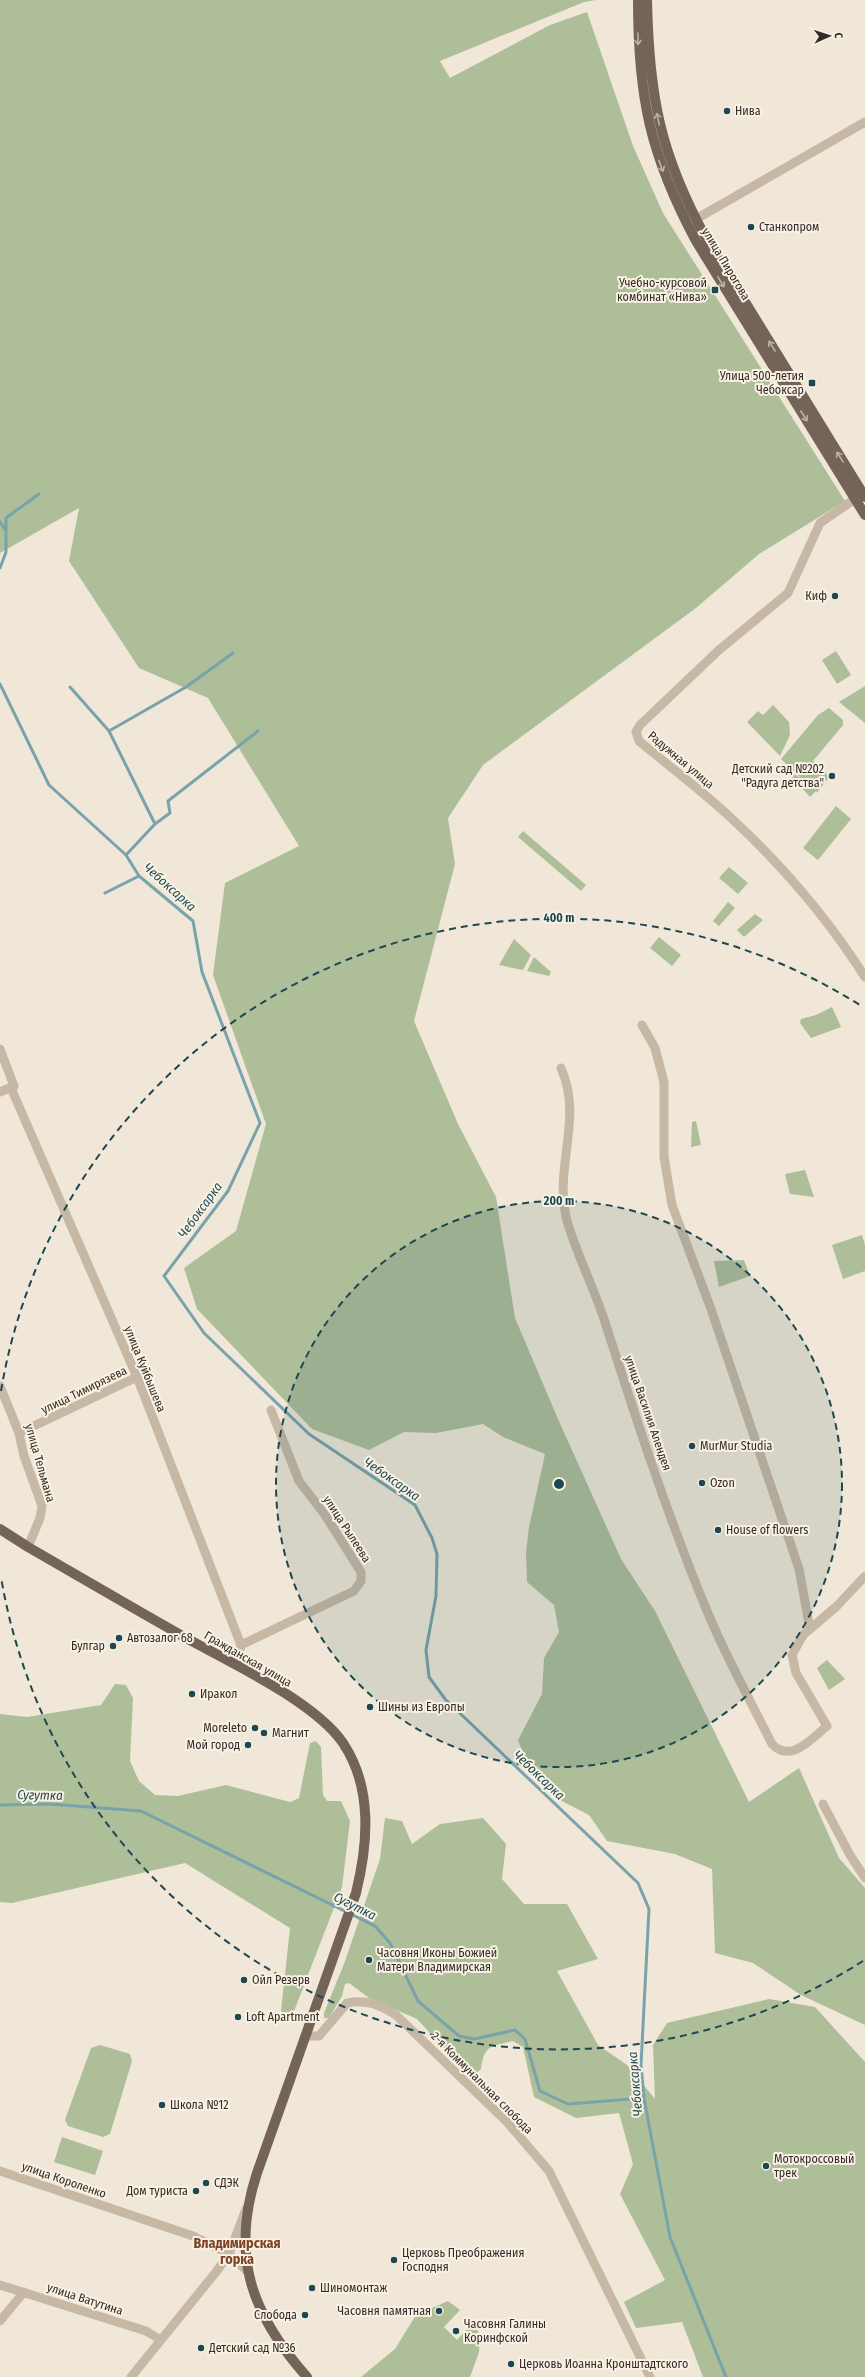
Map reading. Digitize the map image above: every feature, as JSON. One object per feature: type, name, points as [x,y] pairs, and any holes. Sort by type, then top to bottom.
[{"type":"main road","name":"улица Пирогова","points":[[638,0],[644,66],[681,202],[691,222],[865,515]]},
{"type":"main road","name":"улица Пирогова","points":[[644,66],[648,0]]},
{"type":"main road","name":"улица Пирогова","points":[[748,317],[863,488]]},
{"type":"main road","points":[[855,499],[863,488]]},
{"type":"main road","name":"Гражданская улица","points":[[0,1529],[28,1547],[234,1663],[318,1718],[330,1728],[343,1744],[352,1760],[363,1797],[365,1821],[362,1868],[356,1893],[305,2036],[247,2208],[244,2248],[248,2272],[258,2302],[283,2348],[307,2377]]},
{"type":"street","points":[[691,222],[865,122]]},
{"type":"street","name":"Радужная улица","points":[[855,499],[820,522],[788,593],[719,650],[640,725],[636,732],[639,741],[730,817],[780,869],[803,894],[865,977]]},
{"type":"street","points":[[642,1025],[656,1053],[664,1082],[664,1157],[672,1205],[711,1310],[799,1570],[810,1629],[837,1606],[865,1576]]},
{"type":"street","name":"улица Куйбышева","points":[[0,1049],[12,1087],[137,1377],[241,1645]]},
{"type":"street","name":"улица Василия Алендея","points":[[561,1068],[571,1099],[562,1186],[568,1223],[600,1307],[654,1472],[707,1610],[772,1744],[779,1750],[785,1752],[796,1751],[827,1726],[796,1673],[792,1661],[798,1642],[810,1629]]},
{"type":"street","points":[[0,1092],[12,1087]]},
{"type":"street","name":"улица Тимирязева","points":[[19,1434],[137,1377]]},
{"type":"street","name":"улица Тельмана","points":[[0,1386],[19,1434],[24,1456],[42,1506],[40,1518],[28,1547]]},
{"type":"street","name":"улица Рылеева","points":[[241,1645],[354,1591],[361,1581],[361,1572],[325,1515],[299,1481],[271,1410]]},
{"type":"street","points":[[234,1663],[239,1655],[241,1645]]},
{"type":"street","points":[[823,1804],[850,1855],[865,1878]]},
{"type":"street","name":"2-я Коммунальная слобода","points":[[305,2036],[319,2036],[347,2003],[367,2002],[381,2006],[396,2015],[507,2122],[549,2171],[650,2377]]},
{"type":"street","name":"улица Короленко","points":[[0,2171],[193,2236],[229,2254],[248,2272]]},
{"type":"street","points":[[131,2377],[229,2254],[247,2208]]},
{"type":"street","name":"улица Ватутина","points":[[0,2285],[146,2331],[161,2340]]},
{"type":"street","points":[[0,2320],[24,2292]]},
{"type":"green space","points":[[0,0],[596,0],[584,2],[440,61],[450,78],[550,25],[587,12],[633,146],[663,213],[845,501],[759,554],[696,608],[483,765],[448,818],[455,864],[414,1021],[458,1124],[496,1197],[515,1318],[558,1419],[621,1559],[655,1611],[749,1802],[799,1768],[839,1858],[865,1888],[865,2025],[801,1995],[753,1963],[715,1953],[712,1869],[675,1854],[607,1841],[589,1815],[556,1798],[525,1758],[518,1740],[542,1694],[544,1658],[559,1632],[554,1605],[527,1582],[526,1552],[529,1527],[545,1454],[503,1437],[483,1424],[436,1433],[404,1432],[369,1450],[312,1429],[197,1309],[184,1268],[236,1231],[266,1124],[213,975],[225,883],[299,846],[208,698],[139,668],[69,561],[79,508],[0,553]]},
{"type":"green space","points":[[836,651],[851,675],[837,684],[822,660]]},
{"type":"green space","points":[[865,686],[865,723],[839,702]]},
{"type":"green space","points":[[773,705],[789,722],[790,735],[780,756],[747,722],[758,711],[763,715]]},
{"type":"green space","points":[[829,708],[843,720],[843,725],[813,761],[826,772],[828,778],[817,793],[816,791],[810,797],[792,777],[795,774],[806,783],[781,759],[818,715]]},
{"type":"green space","points":[[836,806],[851,819],[818,860],[803,848]]},
{"type":"green space","points":[[523,831],[586,885],[581,891],[518,837]]},
{"type":"green space","points":[[729,867],[748,883],[738,894],[719,878]]},
{"type":"green space","points":[[728,902],[735,908],[719,926],[713,921]]},
{"type":"green space","points":[[755,914],[763,920],[744,937],[737,930]]},
{"type":"green space","points":[[659,937],[681,955],[672,966],[650,948]]},
{"type":"green space","points":[[514,939],[531,955],[523,970],[499,965]]},
{"type":"green space","points":[[534,957],[551,972],[549,976],[527,971]]},
{"type":"green space","points":[[832,1007],[841,1027],[811,1038],[800,1023],[801,1019],[816,1015]]},
{"type":"green space","points":[[696,1121],[701,1145],[691,1147],[692,1122]]},
{"type":"green space","points":[[805,1170],[814,1197],[790,1194],[785,1174]]},
{"type":"green space","points":[[862,1235],[865,1245],[865,1271],[843,1279],[832,1245]]},
{"type":"green space","points":[[744,1260],[750,1276],[719,1287],[714,1261]]},
{"type":"green space","points":[[827,1660],[845,1679],[829,1690],[817,1668]]},
{"type":"green space","points":[[115,1684],[126,1685],[133,1698],[130,1761],[139,1781],[155,1795],[178,1796],[226,1785],[290,1802],[299,1798],[310,1743],[316,1741],[321,1747],[323,1795],[327,1801],[341,1801],[350,1821],[342,1887],[291,2019],[281,2011],[290,1928],[185,1863],[12,1903],[0,1902],[0,1714],[27,1717],[101,1705]]},
{"type":"green space","points":[[385,1818],[402,1821],[412,1844],[440,1824],[483,1818],[506,1844],[502,1879],[524,1904],[567,1904],[598,1959],[557,1971],[598,2045],[627,2065],[655,2099],[653,2045],[667,2023],[769,1999],[815,2007],[865,2062],[865,2377],[703,2377],[682,2322],[636,2328],[624,2302],[665,2280],[620,2194],[633,2164],[619,2113],[576,2118],[534,2097],[523,2047],[513,2041],[494,2045],[487,2050],[482,2061],[481,2069],[474,2075],[464,2070],[417,2019],[369,1998],[349,1983],[345,1984],[342,1996],[329,2018],[324,2018],[324,2013],[344,1964],[380,1859]]},
{"type":"green space","points":[[100,2045],[130,2054],[132,2061],[110,2134],[103,2137],[68,2126],[65,2120],[91,2048]]},
{"type":"green space","points":[[62,2137],[103,2151],[95,2175],[54,2162]]},
{"type":"green space","points":[[448,2301],[460,2310],[444,2327],[457,2340],[473,2323],[480,2335],[479,2352],[470,2377],[361,2377],[395,2349],[416,2315]]},
{"type":"waterway","points":[[0,568],[6,552],[6,518],[39,494]]},
{"type":"waterway","points":[[0,522],[6,531]]},
{"type":"waterway","points":[[109,731],[186,687],[233,653]]},
{"type":"waterway","name":"Чебоксарка","points":[[0,684],[49,785],[126,855],[139,876],[193,921],[202,972],[260,1123],[228,1191],[164,1276],[204,1333],[309,1434],[415,1505],[432,1538],[437,1554],[436,1596],[426,1650],[429,1677],[445,1699],[638,1883],[649,1909],[641,2065],[644,2098],[670,2237],[726,2377]]},
{"type":"waterway","points":[[70,687],[109,731],[155,824],[126,855]]},
{"type":"waterway","points":[[155,824],[170,813],[168,801],[258,731]]},
{"type":"waterway","points":[[105,893],[139,876]]},
{"type":"waterway","name":"Сугутка","points":[[0,1805],[49,1804],[141,1811],[375,1926],[390,1943],[418,2001],[459,2036],[474,2039],[515,2030],[525,2039],[540,2091],[568,2104],[644,2098]]},
{"type":"place","name":"Нива","points":[[727,111]]},
{"type":"place","name":"Станкопром","points":[[751,227]]},
{"type":"place","name":"Учебно-курсовой комбинат «Нива»","points":[[715,290]]},
{"type":"place","name":"Улица 500-летия Чебоксар","points":[[812,383]]},
{"type":"place","name":"Киф","points":[[835,596]]},
{"type":"place","name":"Детский сад №202 \"Радуга детства\"","points":[[832,776]]},
{"type":"place","name":"MurMur Studia","points":[[692,1446]]},
{"type":"place","name":"Ozon","points":[[702,1483]]},
{"type":"place","name":"House of flowers","points":[[718,1530]]},
{"type":"place","name":"Автозалог 68","points":[[119,1638]]},
{"type":"place","name":"Булгар","points":[[113,1646]]},
{"type":"place","name":"Иракол","points":[[192,1694]]},
{"type":"place","name":"Шины из Европы","points":[[370,1707]]},
{"type":"place","name":"Moreleto","points":[[255,1728]]},
{"type":"place","name":"Магнит","points":[[264,1733]]},
{"type":"place","name":"Мой город","points":[[248,1745]]},
{"type":"place","name":"Часовня Иконы Божией Матери Владимирская","points":[[369,1960]]},
{"type":"place","name":"Ойл Резерв","points":[[244,1980]]},
{"type":"place","name":"Loft Apartment","points":[[238,2017]]},
{"type":"place","name":"Школа №12","points":[[162,2105]]},
{"type":"place","name":"Мотокроссовый трек","points":[[766,2166]]},
{"type":"place","name":"СДЭК","points":[[206,2183]]},
{"type":"place","name":"Дом туриста","points":[[196,2191]]},
{"type":"place","name":"Церковь Преображения Господня","points":[[394,2260]]},
{"type":"place","name":"Шиномонтаж","points":[[312,2288]]},
{"type":"place","name":"Часовня памятная","points":[[439,2311]]},
{"type":"place","name":"Слобода","points":[[305,2315]]},
{"type":"place","name":"Часовня Галины Коринфской","points":[[456,2331]]},
{"type":"place","name":"Детский сад №36","points":[[201,2348]]},
{"type":"place","name":"Церковь Иоанна Кронштадтского","points":[[511,2364]]},
{"type":"district","name":"Владимирская горка","points":[[237,2252]]}]
